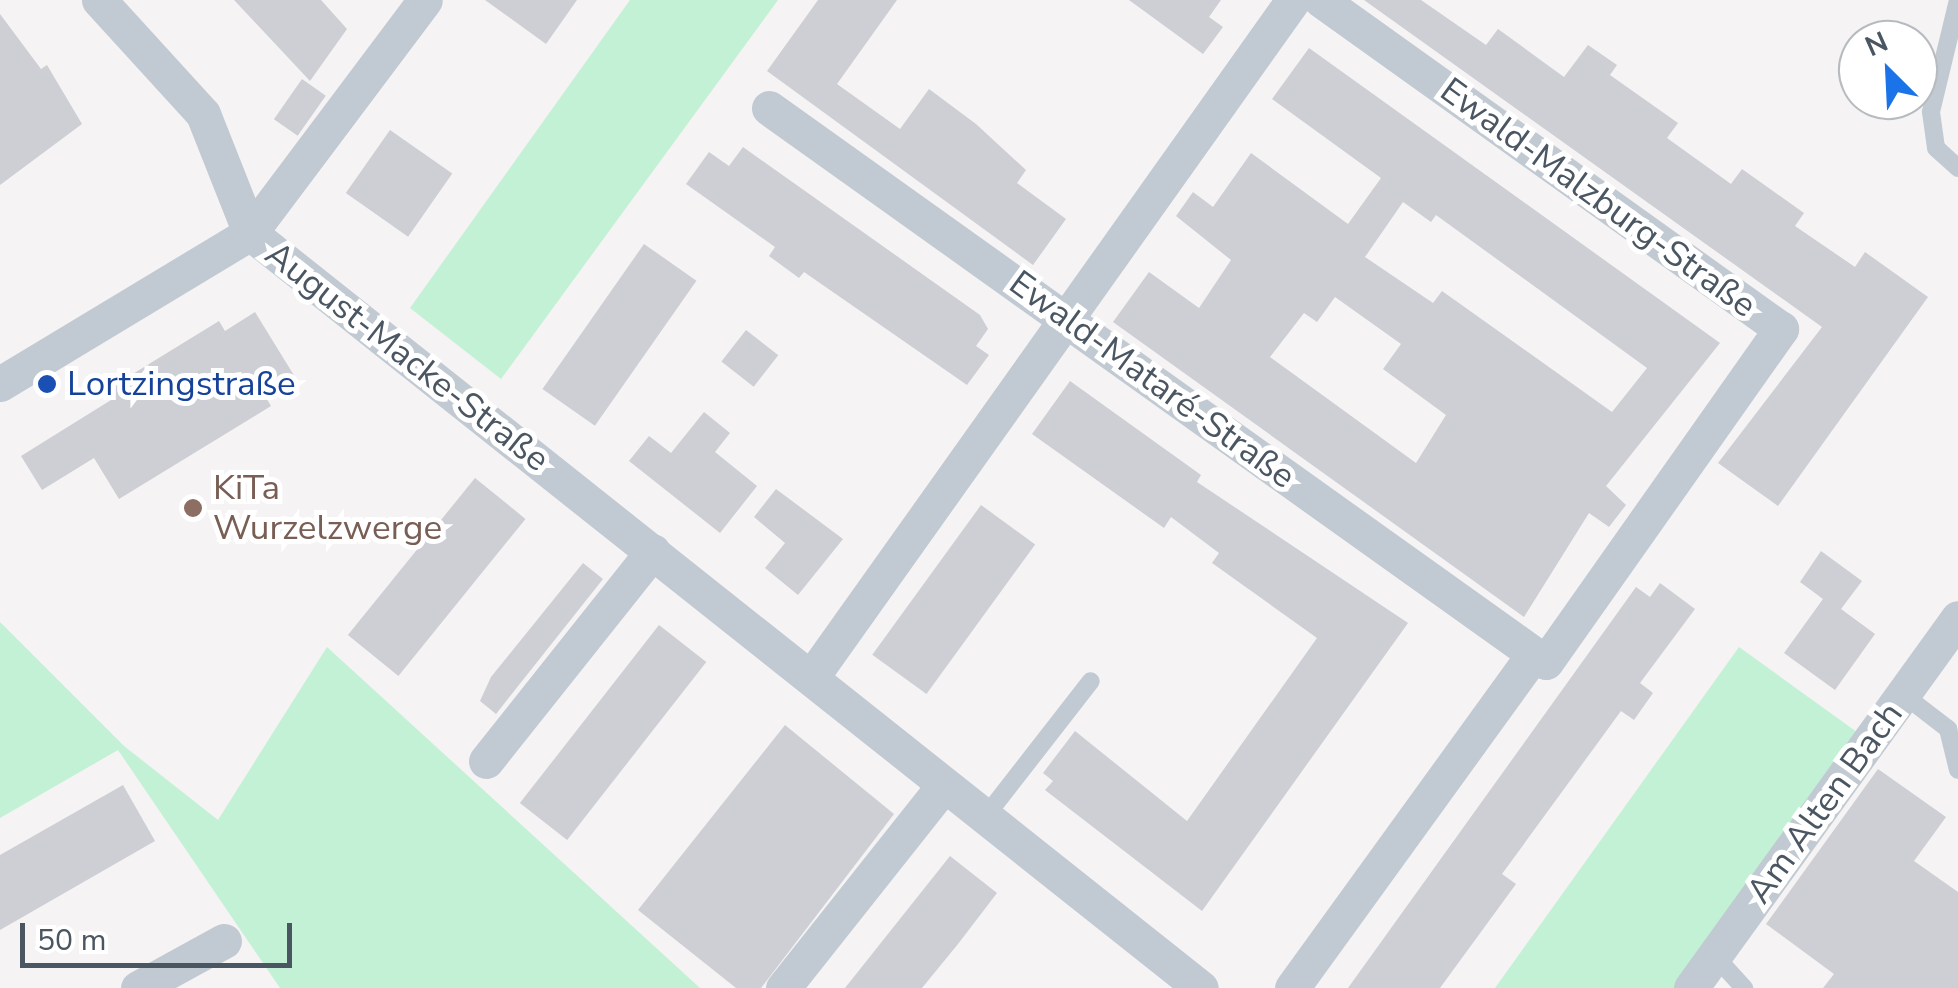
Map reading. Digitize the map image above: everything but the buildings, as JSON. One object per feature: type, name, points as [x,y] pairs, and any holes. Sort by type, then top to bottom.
[{"type":"street","points":[[99,0],[204,114],[250,233]]},
{"type":"street","points":[[250,233],[425,0]]},
{"type":"street","points":[[812,675],[1293,0]]},
{"type":"street","name":"Ewald-Malzburg-Straße","points":[[1292,988],[1534,654],[1546,662],[1781,328],[1321,0]]},
{"type":"street","name":"Ewald-Mataré-Straße","points":[[769,108],[1534,654]]},
{"type":"street","name":"August-Macke-Straße","points":[[0,384],[250,233],[812,675],[1201,988]]},
{"type":"street","points":[[486,761],[653,551]]},
{"type":"street","name":"Am Alten Bach","points":[[1691,988],[1958,618]]},
{"type":"street","points":[[782,988],[944,785]]},
{"type":"street","points":[[138,988],[224,941]]},
{"type":"lane","points":[[1958,0],[1932,129],[1958,168]]},
{"type":"lane","points":[[985,817],[1092,681]]},
{"type":"lane","points":[[1904,695],[1948,729],[1958,770]]},
{"type":"lane","points":[[1714,956],[1744,988]]},
{"type":"green space","points":[[630,0],[778,0],[501,379],[410,308]]},
{"type":"green space","points":[[0,622],[124,746],[218,820],[327,647],[700,988],[280,988],[118,750],[0,818]]},
{"type":"green space","points":[[1739,647],[1861,735],[1679,988],[1495,988]]},
{"type":"place","name":"Lortzingstraße","points":[[47,384]]},
{"type":"place","name":"KiTa Wurzelzwerge","points":[[193,508]]}]
